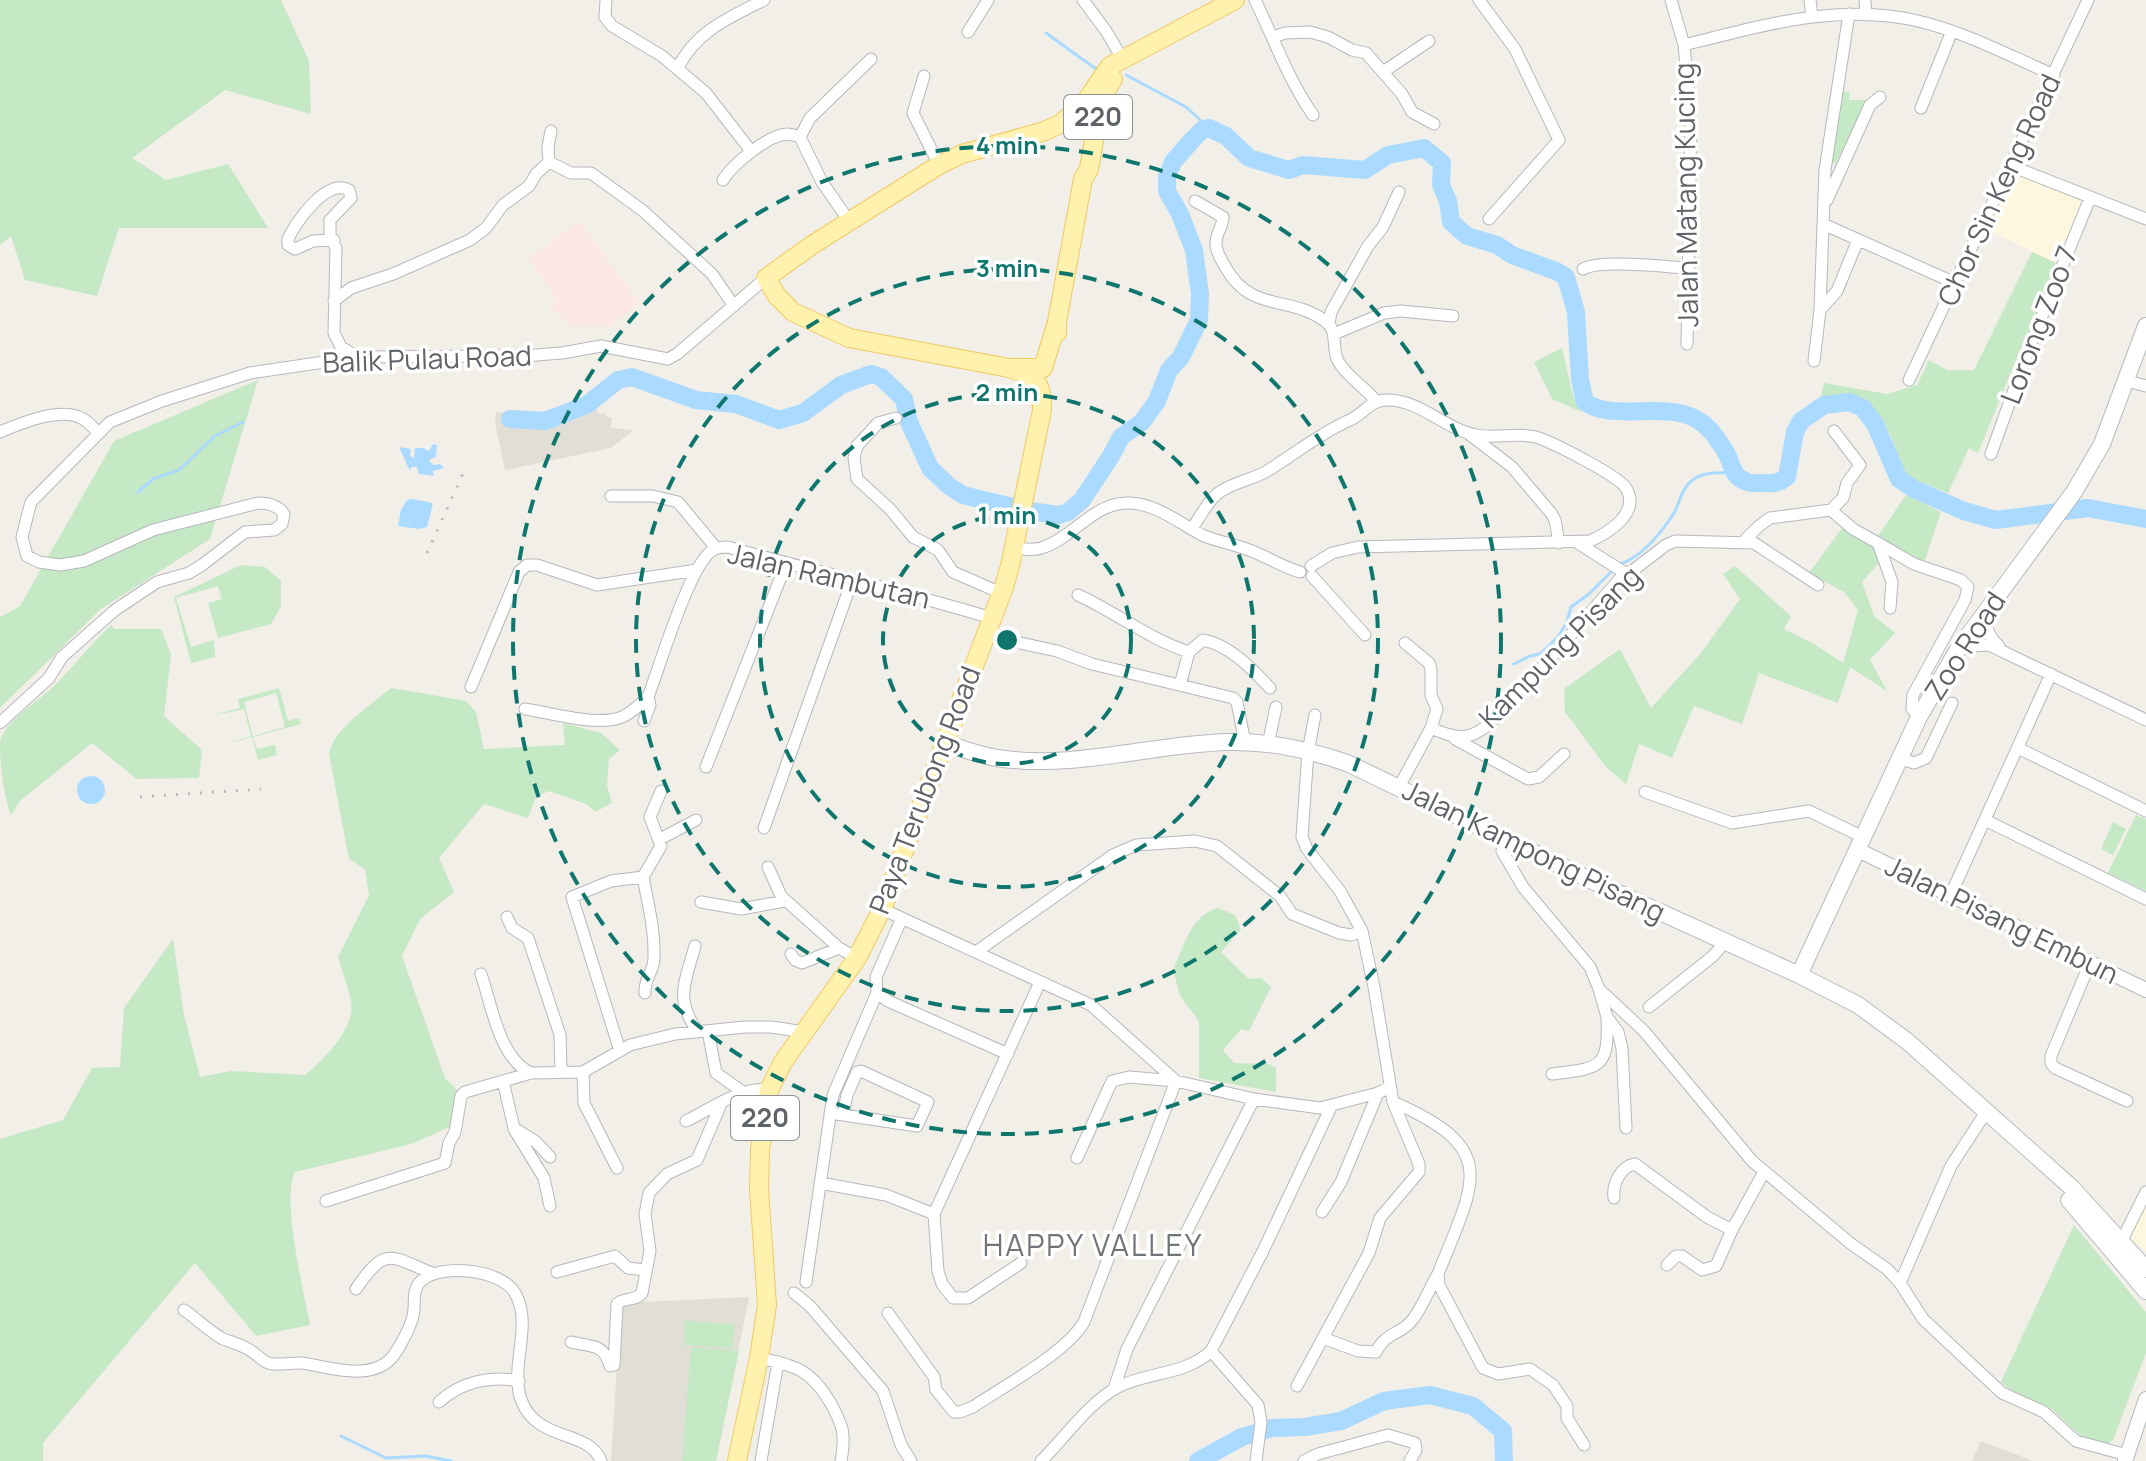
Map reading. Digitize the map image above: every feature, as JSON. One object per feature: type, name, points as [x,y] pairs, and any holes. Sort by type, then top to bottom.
[{"type":"main road","name":"220","points":[[1122,58],[1235,0]]},
{"type":"main road","name":"Balik Pulau Road","points":[[766,278],[939,165],[962,154],[1060,124],[1084,104],[1103,74],[1122,58]]},
{"type":"main road","name":"Paya Terubong Road","points":[[737,1461],[767,1305],[760,1220],[760,1150],[769,1090],[783,1062],[857,958],[882,909],[1001,593],[1014,548],[1046,400],[1083,179],[1089,169],[1104,94],[1122,58]]},
{"type":"main road","points":[[1060,124],[1074,126],[1086,136],[1083,179]]},
{"type":"main road","points":[[766,278],[777,296],[793,312],[849,338],[1009,368],[1032,377],[1040,386],[1042,410]]},
{"type":"main road","name":"220","points":[[1009,368],[1043,368],[1057,322]]},
{"type":"main road","name":"Zoo Road","points":[[1799,975],[1919,717],[1957,651],[2074,492],[2107,435],[2146,326]]},
{"type":"main road","name":"Jalan Kampong Pisang","points":[[945,743],[995,758],[1053,762],[1206,743],[1245,743],[1308,752],[1347,763],[1858,1005],[1907,1041],[2071,1187],[2146,1269]]},
{"type":"main road","points":[[1755,955],[1766,969],[1818,993],[1838,995]]},
{"type":"main road","name":"Jalan Kampong Pisang","points":[[2052,1171],[2066,1197],[2146,1291]]},
{"type":"street","points":[[606,0],[605,17],[612,26],[678,68],[706,93],[751,151]]},
{"type":"street","points":[[678,68],[709,28],[764,0]]},
{"type":"street","points":[[968,32],[988,0]]},
{"type":"street","points":[[1083,0],[1122,58]]},
{"type":"street","points":[[1255,0],[1289,78],[1313,115]]},
{"type":"street","points":[[1479,0],[1515,49],[1559,140],[1489,219]]},
{"type":"street","name":"Jalan Matang Kucing","points":[[1671,0],[1684,45],[1691,119],[1687,344]]},
{"type":"street","points":[[1810,0],[1812,16]]},
{"type":"street","points":[[1865,0],[1866,15]]},
{"type":"street","name":"Chor Sin Keng Road","points":[[1909,380],[2088,0]]},
{"type":"street","points":[[1814,361],[1831,123],[1849,14]]},
{"type":"street","points":[[1684,45],[1812,16],[1866,15],[1919,21],[1952,31],[2054,75]]},
{"type":"street","points":[[1921,108],[1952,31]]},
{"type":"street","points":[[1273,37],[1292,32],[1310,32],[1366,53],[1402,94],[1412,112],[1434,124]]},
{"type":"street","points":[[1383,72],[1429,41]]},
{"type":"street","points":[[800,137],[810,118],[871,59]]},
{"type":"street","points":[[924,76],[913,113],[939,165]]},
{"type":"street","points":[[1824,207],[1870,105],[1880,97]]},
{"type":"street","points":[[549,162],[551,131]]},
{"type":"street","points":[[723,180],[751,151],[785,134],[800,137]]},
{"type":"street","points":[[800,137],[822,182],[849,221]]},
{"type":"street","points":[[334,301],[351,288],[393,274],[470,240],[486,228],[503,205],[529,186],[549,162]]},
{"type":"street","points":[[549,162],[571,173],[591,173],[642,210],[712,274],[734,306]]},
{"type":"street","points":[[2011,166],[2146,219]]},
{"type":"street","points":[[334,240],[313,241],[295,249],[288,245],[288,239],[320,195],[335,187],[343,187],[349,190],[351,198],[330,220],[330,237],[334,240],[336,248],[334,333],[341,347],[358,357]]},
{"type":"street","points":[[1376,401],[1339,363],[1331,312],[1368,246],[1383,227],[1399,192]]},
{"type":"street","name":"Lorong Zoo 7","points":[[1991,454],[2029,348],[2090,198]]},
{"type":"street","points":[[1195,201],[1223,217],[1216,247],[1235,281],[1257,298],[1295,305],[1332,329]]},
{"type":"street","points":[[1823,224],[1955,283]]},
{"type":"street","points":[[1820,310],[1837,291],[1858,240]]},
{"type":"street","points":[[1583,269],[1589,265],[1689,268]]},
{"type":"street","name":"Balik Pulau Road","points":[[0,723],[49,678],[62,657],[115,610],[157,582],[189,573],[245,532],[274,530],[282,524],[284,514],[281,509],[258,503],[153,530],[84,561],[60,565],[39,562],[27,556],[22,537],[31,502],[110,422],[250,373],[358,357],[523,356],[601,346],[668,359],[766,278]]},
{"type":"street","points":[[1332,329],[1401,311],[1453,316]]},
{"type":"street","points":[[2127,381],[2146,386]]},
{"type":"street","points":[[1192,528],[1217,495],[1267,471],[1323,433],[1355,418],[1376,401],[1406,402],[1476,436],[1534,437],[1570,452],[1625,486],[1629,501],[1622,520],[1602,536],[1578,543],[1358,547],[1332,553],[1308,571]]},
{"type":"street","points":[[0,432],[29,420],[71,415],[85,420],[98,432]]},
{"type":"street","points":[[896,418],[878,423],[857,446],[854,458],[857,479],[890,509],[913,537],[938,550],[953,572],[1001,593]]},
{"type":"street","points":[[1465,431],[1512,467],[1545,506],[1555,520],[1559,543]]},
{"type":"street","points":[[1744,541],[1770,518],[1831,510],[1843,498],[1847,483],[1860,465],[1834,431]]},
{"type":"street","points":[[611,496],[653,496],[678,502],[716,548]]},
{"type":"street","points":[[1014,548],[1043,548],[1068,536],[1087,518],[1115,505],[1130,503],[1161,511],[1222,543],[1308,571],[1365,635]]},
{"type":"street","points":[[1831,510],[1853,529],[1914,564],[1961,580],[1968,587],[1965,600],[1913,695],[1912,709],[1919,717]]},
{"type":"street","name":"Kampung Pisang","points":[[1431,728],[1454,738],[1476,733],[1504,711],[1617,570],[1631,572],[1675,541],[1744,541],[1761,546],[1818,585]]},
{"type":"street","points":[[1578,543],[1617,570]]},
{"type":"street","points":[[1878,543],[1892,582],[1890,608]]},
{"type":"street","name":"Jalan Rambutan","points":[[471,687],[519,572],[527,565],[537,565],[597,585],[697,570],[709,553],[716,548],[728,547],[852,581],[921,596],[987,626],[1092,664],[1233,698],[1237,702],[1245,743]]},
{"type":"street","points":[[706,767],[786,564]]},
{"type":"street","points":[[525,709],[586,720],[611,719],[620,718],[648,697],[697,570]]},
{"type":"street","points":[[764,828],[852,581]]},
{"type":"street","points":[[1078,595],[1109,609],[1138,630],[1189,652]]},
{"type":"street","points":[[1986,612],[1986,627],[1991,640],[2005,651]]},
{"type":"street","points":[[1180,685],[1189,652],[1200,642],[1208,640],[1233,653],[1270,688]]},
{"type":"street","points":[[1399,787],[1431,728],[1437,709],[1431,695],[1431,669],[1421,655],[1405,643]]},
{"type":"street","points":[[1957,651],[1989,645],[2146,720]]},
{"type":"street","points":[[1951,894],[2051,674]]},
{"type":"street","points":[[644,721],[650,705],[648,697]]},
{"type":"street","points":[[1899,758],[1914,763],[1926,758],[1952,703]]},
{"type":"street","points":[[1268,745],[1276,707]]},
{"type":"street","points":[[1297,1386],[1369,1253],[1380,1218],[1419,1172],[1419,1164],[1393,1102],[1362,931],[1340,891],[1307,849],[1302,837],[1308,752],[1315,715]]},
{"type":"street","points":[[1454,738],[1528,779],[1539,777],[1564,754]]},
{"type":"street","points":[[2018,748],[2146,811]]},
{"type":"street","points":[[645,993],[645,980],[652,972],[654,961],[653,929],[643,877],[659,851],[660,839],[650,817],[661,791]]},
{"type":"street","points":[[1645,792],[1732,823],[1809,811],[1860,844]]},
{"type":"street","points":[[660,839],[696,820]]},
{"type":"street","points":[[1985,820],[2146,899]]},
{"type":"street","points":[[1504,838],[1502,851],[1523,887],[1590,967],[1607,1017],[1608,1048],[1602,1060],[1589,1068],[1552,1074]]},
{"type":"street","points":[[976,952],[1113,855],[1136,845],[1195,841],[1217,846],[1280,896],[1292,914],[1339,933],[1351,935],[1362,931]]},
{"type":"street","name":"Jalan Pisang Embun","points":[[1860,844],[1951,894],[2146,990]]},
{"type":"street","points":[[768,867],[785,901],[822,930],[839,948],[857,958]]},
{"type":"street","points":[[620,1051],[572,897],[611,881],[643,877]]},
{"type":"street","points":[[701,902],[741,909],[785,901]]},
{"type":"street","points":[[882,909],[1091,1005],[1176,1081]]},
{"type":"street","points":[[507,917],[512,928],[528,938],[560,1035],[561,1071]]},
{"type":"street","points":[[806,1282],[834,1091],[877,993],[876,977],[902,918]]},
{"type":"street","points":[[1649,1007],[1713,956],[1725,942]]},
{"type":"street","points":[[695,946],[683,989],[686,1016],[703,1032],[716,1073],[743,1092]]},
{"type":"street","points":[[791,954],[802,963],[839,948]]},
{"type":"street","points":[[2090,963],[2051,1056],[2051,1063],[2055,1068],[2127,1101]]},
{"type":"street","points":[[481,974],[508,1055],[531,1073]]},
{"type":"street","points":[[1021,1263],[968,1298],[953,1298],[942,1284],[938,1271],[934,1214],[1040,982]]},
{"type":"street","points":[[1599,989],[1644,1031],[1764,1172],[1900,1283],[1930,1327],[2002,1393],[2044,1412],[2076,1441],[2126,1458],[2146,1399]]},
{"type":"street","points":[[877,993],[888,1001],[1008,1054]]},
{"type":"street","points":[[1607,1017],[1618,1032],[1622,1048],[1626,1128]]},
{"type":"street","points":[[326,1201],[442,1165],[447,1160],[461,1096],[465,1092],[531,1073],[583,1072],[620,1051],[654,1038],[771,1027],[805,1032]]},
{"type":"street","points":[[830,1113],[843,1115],[917,1126],[928,1102],[861,1071],[857,1072],[847,1095],[843,1115]]},
{"type":"street","points":[[583,1072],[584,1103],[617,1168]]},
{"type":"street","points":[[1077,1158],[1112,1081],[1129,1077],[1176,1081],[1254,1099],[1331,1107],[1390,1087]]},
{"type":"street","points":[[503,1081],[514,1128],[544,1178],[550,1206]]},
{"type":"street","points":[[888,1313],[934,1377],[936,1390],[954,1412],[973,1407],[1059,1349],[1079,1331],[1084,1322],[1176,1081]]},
{"type":"street","points":[[686,1121],[743,1092],[769,1090]]},
{"type":"street","points":[[1322,1212],[1341,1182],[1378,1093]]},
{"type":"street","points":[[1114,1389],[1127,1349],[1254,1099]]},
{"type":"street","points":[[1323,1338],[1342,1346],[1376,1352],[1390,1334],[1406,1327],[1414,1319],[1438,1274],[1472,1178],[1469,1160],[1460,1143],[1427,1117],[1393,1102]]},
{"type":"street","points":[[571,1342],[599,1348],[613,1366],[617,1304],[640,1296],[650,1251],[645,1214],[649,1193],[667,1174],[697,1160],[721,1104]]},
{"type":"street","points":[[1041,1461],[1096,1403],[1114,1389],[1199,1361],[1211,1351],[1262,1253],[1331,1107]]},
{"type":"street","points":[[1900,1283],[1951,1166],[1986,1112]]},
{"type":"street","points":[[514,1128],[536,1142],[550,1157]]},
{"type":"street","points":[[1614,1198],[1615,1182],[1627,1166],[1635,1164],[1707,1217],[1732,1230]]},
{"type":"street","points":[[1667,1265],[1676,1256],[1682,1256],[1702,1270],[1712,1269],[1764,1172]]},
{"type":"street","points":[[820,1183],[886,1195],[934,1214]]},
{"type":"street","points":[[2133,1252],[2146,1192]]},
{"type":"street","points":[[557,1272],[615,1256],[628,1268],[645,1270]]},
{"type":"street","points":[[356,1289],[372,1264],[385,1258],[400,1260],[434,1274]]},
{"type":"street","points":[[184,1310],[223,1338],[266,1362],[299,1363],[342,1370],[369,1369],[385,1363],[394,1355],[412,1319],[416,1287],[420,1282],[434,1274],[460,1271],[483,1273],[501,1279],[513,1289],[520,1306],[519,1381],[523,1405],[540,1425],[591,1447],[601,1461]]},
{"type":"street","points":[[1438,1274],[1439,1285],[1483,1368],[1498,1374],[1530,1369],[1553,1385],[1567,1406],[1567,1418],[1584,1445]]},
{"type":"street","points":[[794,1293],[810,1306],[883,1391],[901,1445],[911,1461]]},
{"type":"street","points":[[1211,1351],[1258,1405],[1260,1460]]},
{"type":"street","points":[[759,1358],[804,1371],[819,1384],[844,1430],[841,1461]]},
{"type":"street","points":[[761,1461],[778,1362]]},
{"type":"street","points":[[439,1402],[450,1391],[465,1385],[496,1378],[519,1381]]},
{"type":"street","points":[[1304,1461],[1318,1454],[1388,1435],[1415,1443],[1416,1450],[1410,1461]]},
{"type":"shaded area","points":[[2016,173],[2084,202],[2056,263],[1988,230]]},
{"type":"shaded area","points":[[580,221],[639,303],[611,326],[572,327],[549,306],[557,300],[528,258]]},
{"type":"shaded area","points":[[596,407],[599,414],[605,413],[612,418],[611,428],[634,430],[611,448],[505,470],[495,423],[496,412],[510,414],[510,425],[544,425]]},
{"type":"shaded area","points":[[2146,1204],[2146,1252],[2129,1236]]},
{"type":"shaded area","points":[[749,1297],[716,1461],[611,1461],[621,1303]]},
{"type":"shaded area","points":[[1981,1441],[2033,1461],[1972,1461]]},
{"type":"green space","points":[[0,0],[281,0],[309,61],[311,114],[225,90],[132,158],[166,180],[228,164],[268,228],[119,228],[97,296],[25,280],[11,236],[0,245]]},
{"type":"green space","points":[[1840,91],[1850,92],[1849,100],[1869,100],[1835,164],[1830,162]]},
{"type":"green space","points":[[2032,252],[2056,263],[1978,453],[1969,448],[1948,493],[1903,475],[1886,427],[1868,406],[1839,398],[1820,400],[1824,383],[1887,394],[1917,385],[1929,360],[1947,370],[1974,370]]},
{"type":"green space","points":[[1562,348],[1573,396],[1582,412],[1552,399],[1534,362]]},
{"type":"green space","points":[[258,380],[210,539],[101,609],[0,708],[0,617],[20,606],[114,441]]},
{"type":"green space","points":[[1906,495],[1941,512],[1924,563],[1892,548],[1862,582],[1874,616],[1895,633],[1870,660],[1887,691],[1850,667],[1838,703],[1759,673],[1742,724],[1694,706],[1672,758],[1639,744],[1626,784],[1606,767],[1565,712],[1564,689],[1620,649],[1651,708],[1701,653],[1740,599],[1723,574],[1735,566],[1791,616],[1784,629],[1843,663],[1858,610],[1844,592],[1809,573],[1842,528],[1872,545]]},
{"type":"green space","points":[[241,565],[265,567],[281,581],[281,606],[271,624],[218,638],[208,603],[222,599],[218,586],[176,598],[191,647],[214,640],[215,657],[191,663],[174,597]]},
{"type":"green space","points":[[111,625],[114,629],[161,629],[171,654],[164,716],[202,750],[199,778],[137,779],[92,743],[20,801],[11,815],[1,770],[0,742],[3,734],[56,684]]},
{"type":"green space","points":[[279,688],[288,721],[299,718],[301,724],[253,737],[257,749],[275,745],[277,755],[258,760],[252,737],[224,744],[251,736],[244,709],[209,716],[240,708],[238,699]],"holes":[[[276,693],[285,727],[253,736],[244,702]]]},
{"type":"green space","points":[[391,688],[466,701],[476,712],[484,749],[565,745],[563,723],[601,733],[620,750],[609,759],[607,785],[612,803],[595,812],[586,804],[549,791],[536,797],[528,818],[484,804],[439,858],[454,892],[420,919],[402,956],[445,1078],[459,1092],[452,1126],[411,1144],[295,1172],[291,1185],[292,1224],[310,1325],[256,1336],[195,1263],[43,1443],[43,1461],[0,1461],[0,1139],[63,1120],[92,1068],[120,1067],[124,1008],[173,939],[184,1015],[200,1077],[231,1071],[305,1075],[329,1052],[344,1032],[351,1011],[350,995],[338,957],[369,895],[365,869],[349,859],[329,754],[345,727]]},
{"type":"green space","points":[[2136,815],[2146,819],[2146,891],[2108,873]]},
{"type":"green space","points":[[2113,822],[2126,829],[2113,855],[2101,849]]},
{"type":"green space","points":[[1218,908],[1235,915],[1241,930],[1221,952],[1249,979],[1261,978],[1271,987],[1249,1031],[1241,1029],[1223,1050],[1234,1063],[1269,1064],[1276,1068],[1276,1092],[1199,1078],[1199,1021],[1180,996],[1173,970],[1195,924]]},
{"type":"green space","points":[[2074,1225],[2146,1312],[2146,1353],[2113,1440],[2108,1444],[2083,1438],[2052,1409],[2001,1382]]},
{"type":"green space","points":[[685,1321],[734,1324],[733,1348],[684,1345]]},
{"type":"green space","points":[[691,1347],[739,1351],[716,1461],[682,1461]]},
{"type":"water","points":[[433,444],[437,445],[436,457],[429,460],[433,465],[440,464],[444,468],[433,471],[434,476],[419,474],[417,467],[411,467],[410,471],[399,447],[411,449],[410,456],[414,458],[415,448],[429,451]]},
{"type":"water","points":[[407,500],[433,503],[427,527],[398,526],[401,510]]},
{"type":"water","points":[[91,776],[101,780],[105,790],[101,800],[91,804],[81,800],[77,790],[81,780]]},
{"type":"waterway","points":[[1046,33],[1096,69]]},
{"type":"waterway","points":[[1126,75],[1186,107],[1209,128]]},
{"type":"waterway","points":[[510,419],[545,421],[588,404],[618,380],[632,377],[696,400],[736,404],[779,420],[803,413],[841,385],[871,374],[881,377],[904,399],[909,422],[930,468],[949,486],[963,495],[1029,511],[1059,515],[1068,512],[1082,500],[1121,437],[1142,422],[1157,401],[1169,370],[1181,357],[1199,320],[1200,294],[1194,250],[1167,191],[1167,177],[1173,162],[1202,130],[1209,128],[1226,136],[1249,158],[1289,170],[1303,165],[1365,170],[1388,155],[1424,148],[1442,163],[1441,185],[1448,201],[1451,222],[1467,236],[1497,245],[1512,255],[1566,277],[1576,312],[1580,380],[1585,402],[1609,411],[1669,412],[1696,419],[1712,433],[1734,472],[1747,482],[1773,483],[1787,477],[1795,432],[1801,421],[1824,405],[1849,402],[1863,408],[1875,424],[1899,479],[1964,511],[1996,520],[2088,508],[2146,519]]},
{"type":"waterway","points":[[138,492],[153,479],[179,470],[215,436],[243,422]]},
{"type":"waterway","points":[[1620,564],[1644,550],[1657,536],[1694,479],[1713,473],[1734,473]]},
{"type":"waterway","points":[[1514,664],[1540,654],[1558,637],[1571,607],[1614,569]]},
{"type":"waterway","points":[[1198,1461],[1242,1437],[1272,1428],[1341,1421],[1384,1401],[1430,1395],[1473,1406],[1503,1431],[1504,1461]]},
{"type":"waterway","points":[[341,1436],[386,1458],[425,1456],[451,1461]]},
{"type":"railway","points":[[427,553],[466,467]]},
{"type":"railway","points":[[140,797],[261,789]]},
{"type":"district","name":"HAPPY VALLEY","points":[[1093,1246]]}]
